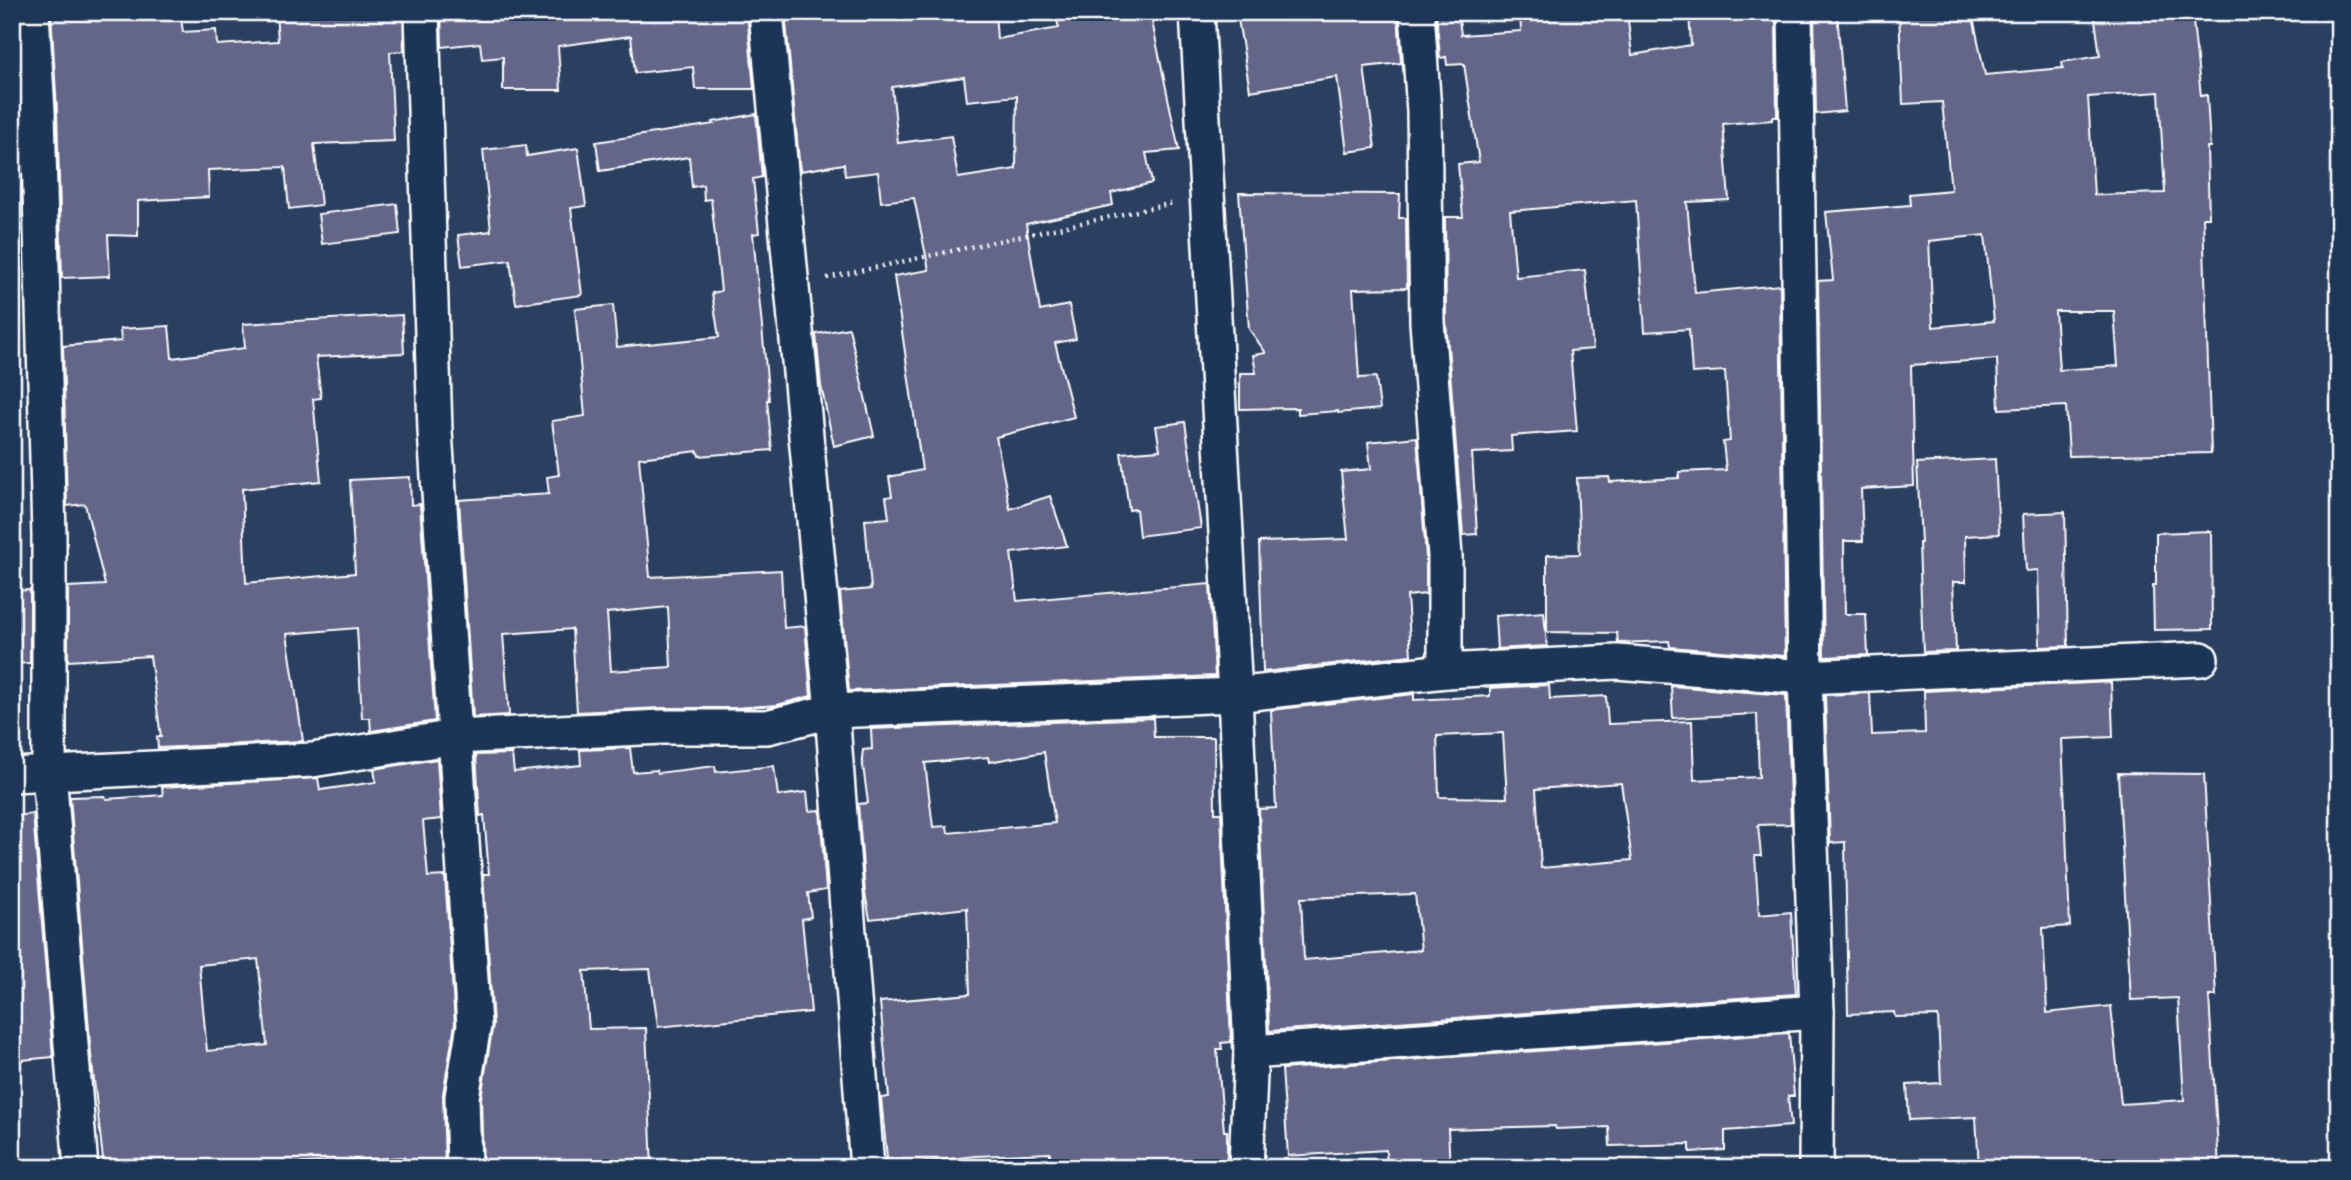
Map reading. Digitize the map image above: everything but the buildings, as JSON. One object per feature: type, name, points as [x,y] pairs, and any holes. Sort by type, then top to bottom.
[{"type":"street","points":[[32,12],[38,112],[49,536],[49,772],[81,1168]]},
{"type":"street","points":[[422,12],[435,431],[474,1024],[462,1097],[464,1168]]},
{"type":"street","points":[[766,12],[831,711],[867,1168]]},
{"type":"street","points":[[1197,12],[1235,695],[1251,1052],[1246,1168]]},
{"type":"street","points":[[1417,12],[1423,111],[1427,322],[1445,556],[1445,671]]},
{"type":"street","points":[[1795,12],[1805,677],[1816,1012],[1816,1168]]},
{"type":"street","points":[[12,775],[312,760],[456,737],[662,727],[767,727],[831,711],[1235,695],[1445,671],[1617,662],[1805,677],[2202,659]]},
{"type":"street","points":[[1251,1052],[1816,1012]]},
{"type":"path","points":[[792,286],[1207,197]]}]
